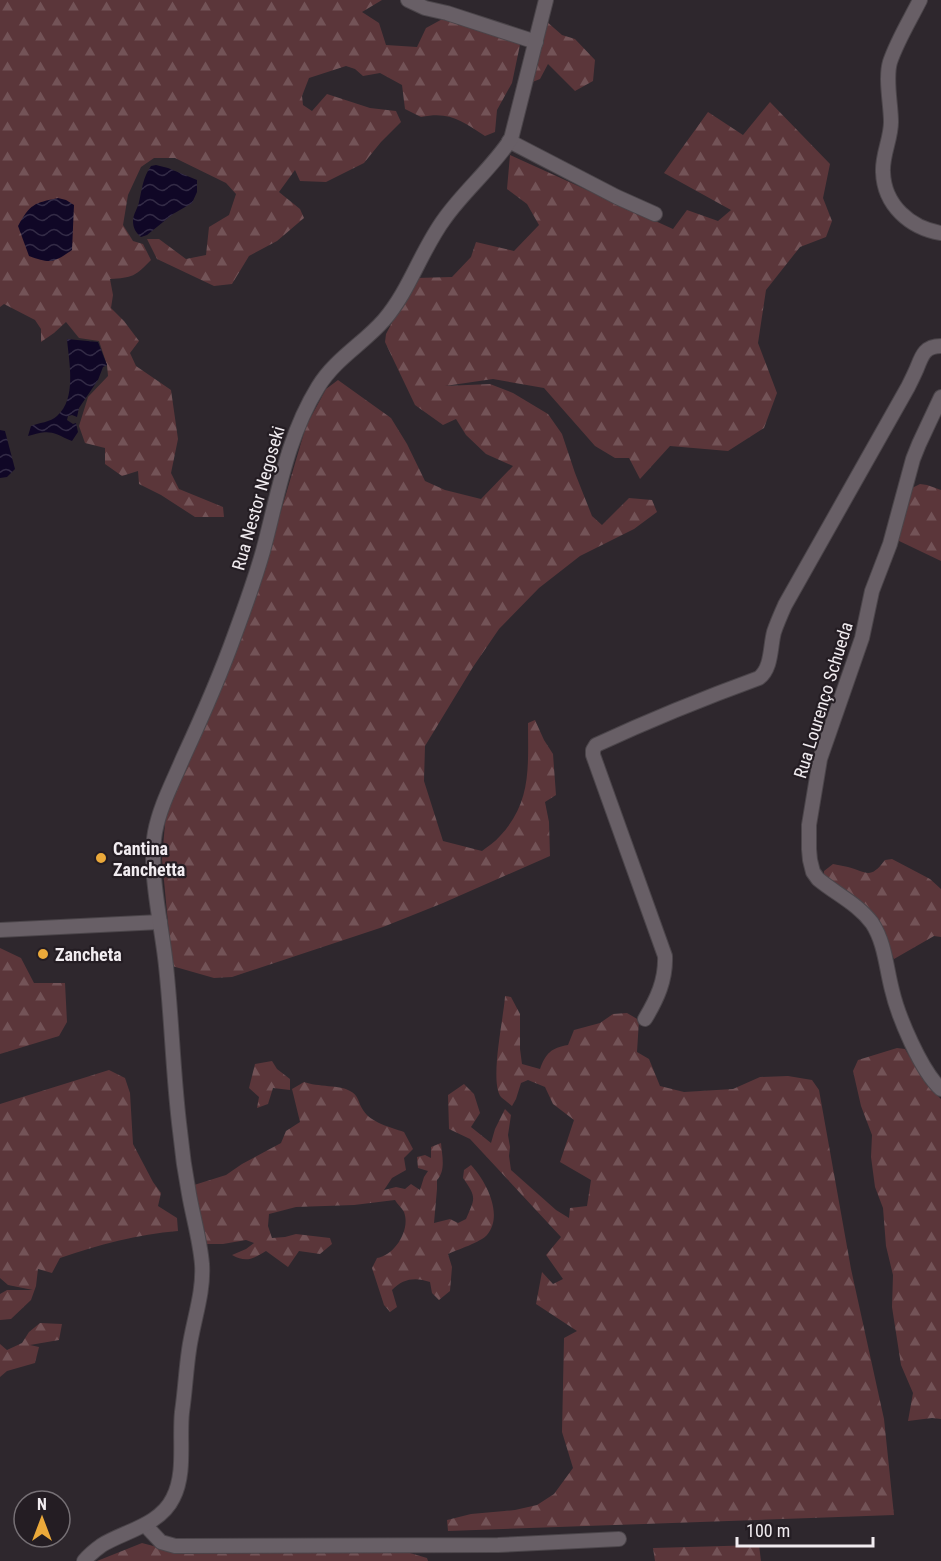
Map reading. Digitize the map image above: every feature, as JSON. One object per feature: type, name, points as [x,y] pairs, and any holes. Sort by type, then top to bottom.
[{"type":"street","points":[[408,0],[425,8],[536,42]]},
{"type":"street","name":"Rua Nestor Negoseki","points":[[84,1561],[99,1547],[145,1525],[167,1508],[174,1497],[180,1468],[181,1420],[188,1353],[201,1294],[200,1248],[179,1129],[168,985],[154,859],[155,833],[161,810],[235,635],[262,554],[288,454],[299,423],[313,395],[331,369],[386,318],[399,300],[436,230],[502,153],[515,126],[546,0]]},
{"type":"street","points":[[920,0],[889,64],[891,123],[883,171],[888,195],[906,219],[918,227],[941,233]]},
{"type":"street","points":[[509,141],[655,214]]},
{"type":"street","points":[[645,1020],[661,987],[665,956],[593,750],[596,745],[646,721],[759,678],[764,674],[773,635],[785,605],[908,387],[922,354],[933,346],[941,346]]},
{"type":"street","name":"Rua Lourenço Schueda","points":[[941,397],[913,459],[890,544],[872,591],[862,638],[820,759],[809,825],[809,849],[813,872],[818,879],[863,912],[873,925],[881,942],[891,988],[902,1022],[927,1070],[941,1089]]},
{"type":"street","points":[[0,930],[160,922]]},
{"type":"street","points":[[145,1525],[161,1542],[175,1546],[498,1545],[619,1539]]},
{"type":"green space","points":[[0,0],[382,0],[362,12],[379,23],[386,45],[417,47],[426,28],[446,17],[521,40],[512,83],[497,110],[495,132],[485,136],[448,116],[421,117],[405,109],[402,85],[380,73],[363,76],[355,69],[346,66],[309,78],[302,96],[303,105],[312,111],[327,94],[370,108],[396,111],[401,122],[364,163],[326,182],[300,181],[295,170],[279,192],[300,209],[304,218],[277,241],[249,256],[232,284],[214,286],[157,259],[147,239],[159,239],[186,259],[206,255],[209,227],[229,215],[236,194],[226,183],[175,158],[154,158],[141,167],[128,195],[123,225],[133,241],[143,244],[151,260],[133,275],[110,279],[113,295],[111,308],[139,341],[130,353],[136,366],[171,390],[178,439],[171,473],[179,489],[223,507],[224,517],[195,517],[139,484],[138,471],[122,476],[105,464],[105,448],[85,443],[79,426],[88,397],[108,376],[99,341],[79,338],[66,322],[41,342],[41,329],[35,320],[4,304],[0,307]]},
{"type":"green space","points":[[546,21],[562,35],[575,39],[595,60],[593,81],[575,91],[548,64],[540,79],[530,83]]},
{"type":"green space","points":[[770,102],[830,164],[823,198],[832,221],[826,237],[800,247],[766,290],[758,343],[777,393],[764,428],[728,451],[670,446],[640,479],[629,458],[615,458],[595,446],[544,388],[493,379],[445,386],[490,384],[513,393],[548,414],[562,434],[592,516],[602,525],[629,498],[652,500],[657,512],[634,529],[580,556],[539,588],[499,629],[425,746],[424,781],[443,841],[482,851],[500,836],[518,810],[528,769],[528,723],[535,720],[553,754],[556,795],[545,802],[549,822],[550,856],[383,927],[232,977],[214,978],[172,966],[162,859],[166,812],[253,606],[306,426],[326,389],[338,380],[391,418],[425,481],[445,490],[481,499],[513,466],[486,454],[466,435],[456,419],[443,425],[415,405],[385,342],[386,334],[415,278],[452,277],[471,257],[476,242],[514,251],[539,225],[527,204],[507,189],[510,155],[673,229],[687,210],[718,221],[731,210],[664,173],[708,112],[743,135]]},
{"type":"green space","points":[[920,484],[941,490],[941,561],[897,540],[912,488]]},
{"type":"green space","points":[[892,859],[930,879],[941,889],[941,937],[934,936],[894,959],[886,944],[824,877],[824,871],[833,864],[868,873],[876,870],[885,860]]},
{"type":"green space","points":[[0,948],[21,958],[34,983],[65,983],[67,1022],[59,1036],[0,1054]]},
{"type":"green space","points":[[505,996],[511,997],[520,1014],[522,1064],[540,1069],[550,1052],[568,1045],[574,1030],[600,1023],[613,1014],[627,1013],[639,1020],[637,1052],[649,1059],[660,1086],[684,1092],[733,1089],[760,1077],[788,1076],[812,1080],[819,1090],[851,1269],[884,1419],[894,1515],[448,1531],[447,1520],[471,1514],[515,1510],[537,1505],[554,1494],[573,1468],[562,1432],[564,1338],[577,1331],[536,1304],[542,1272],[553,1284],[563,1279],[546,1255],[561,1237],[470,1139],[449,1129],[448,1095],[464,1084],[474,1094],[480,1113],[471,1127],[491,1143],[505,1109],[511,1115],[508,1135],[511,1170],[556,1210],[569,1218],[570,1208],[587,1206],[591,1180],[560,1162],[574,1120],[553,1104],[545,1087],[528,1080],[521,1083],[512,1106],[501,1097],[496,1077]]},
{"type":"green space","points":[[897,1048],[905,1049],[926,1084],[941,1099],[941,1419],[908,1421],[913,1393],[901,1365],[892,1307],[893,1275],[886,1246],[883,1208],[875,1187],[871,1157],[872,1135],[861,1106],[853,1071],[858,1060]]},
{"type":"green space","points":[[272,1061],[277,1069],[290,1079],[290,1090],[273,1088],[268,1104],[257,1108],[259,1097],[249,1088],[255,1064]]},
{"type":"green space","points":[[109,1070],[125,1078],[130,1093],[133,1144],[161,1193],[158,1206],[177,1218],[178,1231],[118,1241],[60,1258],[52,1273],[38,1269],[31,1300],[11,1319],[0,1320],[0,1294],[7,1290],[33,1290],[8,1285],[0,1278],[0,1104]]},
{"type":"green space","points":[[304,1082],[350,1091],[371,1118],[404,1132],[413,1149],[404,1158],[406,1170],[392,1178],[384,1190],[396,1187],[405,1189],[411,1184],[420,1190],[428,1171],[418,1168],[417,1157],[425,1155],[431,1158],[431,1147],[441,1143],[443,1158],[440,1176],[437,1180],[434,1223],[450,1219],[458,1223],[466,1219],[473,1198],[463,1178],[464,1170],[471,1165],[482,1180],[491,1198],[494,1218],[492,1227],[480,1240],[448,1254],[452,1267],[450,1291],[439,1300],[432,1293],[430,1282],[415,1279],[405,1281],[392,1290],[397,1307],[390,1312],[384,1305],[372,1268],[377,1258],[395,1247],[403,1234],[406,1219],[395,1200],[354,1205],[296,1207],[269,1214],[268,1226],[272,1238],[296,1234],[330,1238],[332,1244],[320,1254],[299,1251],[288,1267],[266,1251],[249,1259],[241,1259],[232,1255],[254,1243],[246,1240],[223,1244],[202,1244],[194,1185],[226,1175],[281,1143],[286,1131],[300,1122],[292,1089]]},
{"type":"green space","points":[[40,1323],[62,1324],[59,1340],[30,1345],[39,1347],[35,1363],[7,1371],[0,1377],[0,1344],[7,1350],[22,1343],[29,1332]]},
{"type":"green space","points":[[142,1543],[176,1552],[410,1553],[427,1558],[428,1561],[97,1561]]},
{"type":"green space","points":[[759,1545],[761,1561],[655,1561],[653,1548]]},
{"type":"water","points":[[156,165],[197,180],[197,192],[192,203],[141,237],[134,228],[133,218],[146,174],[151,166]]},
{"type":"water","points":[[58,198],[74,205],[72,250],[52,261],[29,256],[18,226],[26,213],[34,206],[43,201]]},
{"type":"water","points":[[67,339],[98,342],[107,365],[103,367],[98,380],[79,408],[77,417],[68,416],[67,420],[73,424],[76,423],[78,432],[72,441],[51,432],[28,436],[31,426],[57,416],[67,400],[70,369]]},
{"type":"water","points":[[0,430],[5,431],[15,469],[7,477],[0,478]]},
{"type":"place","name":"Cantina Zanchetta","points":[[101,858]]},
{"type":"place","name":"Zancheta","points":[[43,954]]}]
